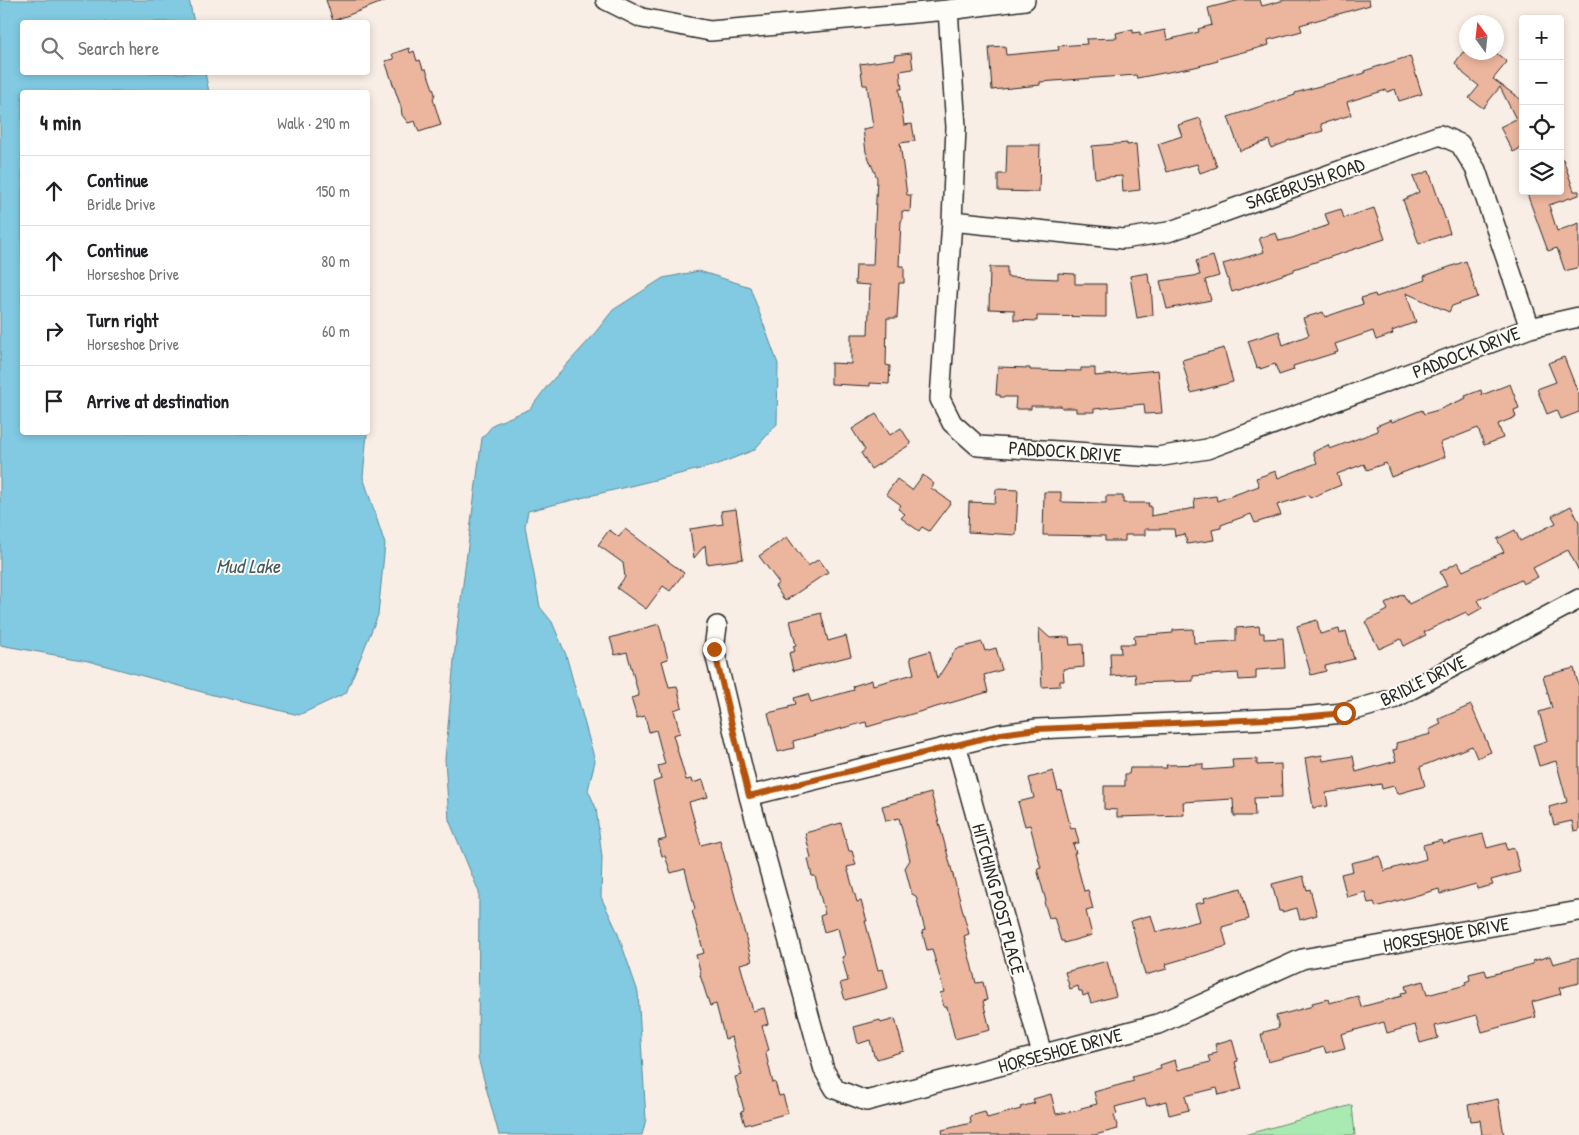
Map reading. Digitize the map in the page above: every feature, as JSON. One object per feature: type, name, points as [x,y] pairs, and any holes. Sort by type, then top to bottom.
[{"type":"street","points":[[606,0],[642,18],[710,31],[948,10],[1025,0]]},
{"type":"street","name":"PADDOCK DRIVE","points":[[948,10],[956,127],[952,221],[940,399],[952,423],[978,446],[1158,457],[1207,449],[1530,328],[1579,316]]},
{"type":"street","name":"SAGEBRUSH ROAD","points":[[952,221],[1123,239],[1168,232],[1440,135],[1460,144],[1476,170],[1530,328]]},
{"type":"street","name":"BRIDLE DRIVE","points":[[956,744],[1001,734],[1037,729],[1290,718],[1344,713],[1393,699],[1579,599]]},
{"type":"street","name":"HORSESHOE DRIVE","points":[[717,626],[714,649],[749,796],[824,1070],[835,1089],[866,1101],[1158,1024],[1302,959],[1579,911]]},
{"type":"street","points":[[749,796],[956,744]]},
{"type":"street","name":"HITCHING POST PLACE","points":[[956,744],[1042,1054]]},
{"type":"green space","points":[[1352,1105],[1355,1135],[1244,1135],[1248,1134]]},
{"type":"water","name":"Mud Lake","points":[[0,0],[189,0],[194,20],[20,20],[20,75],[205,75],[209,90],[20,90],[20,435],[367,435],[363,477],[385,544],[378,615],[346,693],[299,715],[213,695],[88,661],[0,645]]},
{"type":"water","points":[[699,271],[750,287],[778,364],[777,424],[754,450],[716,465],[528,511],[525,526],[540,607],[552,622],[566,655],[595,761],[588,790],[596,808],[602,857],[601,897],[617,931],[638,992],[646,1119],[642,1135],[499,1135],[478,1058],[479,892],[449,820],[445,759],[456,638],[482,438],[494,424],[530,409],[548,385],[591,338],[613,310],[663,278]]},
{"type":"building","points":[[326,0],[385,0],[336,20],[333,20]]},
{"type":"building","points":[[1240,0],[1260,0],[1262,6],[1285,0],[1369,0],[1370,5],[1300,25],[1302,31],[1268,40],[1269,45],[1195,67],[1137,78],[1136,75],[1040,82],[1040,85],[992,90],[989,47],[1005,46],[1006,55],[1059,50],[1058,46],[1087,44],[1086,39],[1117,38],[1116,33],[1133,29],[1133,33],[1140,32],[1140,35],[1165,30],[1167,40],[1199,32],[1198,29],[1212,25],[1208,8]]},
{"type":"building","points":[[409,48],[410,53],[414,51],[417,61],[420,60],[423,69],[426,69],[435,94],[433,99],[441,125],[419,132],[415,121],[408,123],[402,115],[385,61],[394,59],[392,54]]},
{"type":"building","points":[[911,53],[913,69],[900,71],[902,89],[899,89],[904,125],[912,124],[915,141],[900,143],[907,195],[911,195],[910,212],[902,211],[901,221],[899,266],[904,266],[904,283],[899,283],[897,318],[887,318],[886,365],[890,366],[889,384],[870,383],[870,386],[831,384],[831,363],[851,364],[851,334],[868,334],[870,285],[855,284],[856,265],[873,265],[877,178],[866,152],[863,129],[873,127],[867,85],[863,85],[860,64],[895,59],[894,55]]},
{"type":"building","points":[[1410,56],[1422,94],[1399,101],[1395,89],[1347,102],[1351,115],[1321,124],[1323,131],[1287,141],[1271,148],[1269,140],[1240,151],[1228,117],[1295,95],[1295,93],[1365,73],[1364,71]]},
{"type":"building","points":[[1459,58],[1459,60],[1504,60],[1507,62],[1493,79],[1519,98],[1519,149],[1513,152],[1500,127],[1516,119],[1500,87],[1483,108],[1469,98],[1479,86],[1464,74],[1455,63]]},
{"type":"building","points":[[1200,118],[1217,167],[1200,173],[1197,164],[1167,172],[1158,144],[1182,136],[1178,125]]},
{"type":"building","points":[[1127,143],[1127,145],[1136,144],[1140,190],[1123,192],[1122,176],[1095,178],[1092,146]]},
{"type":"building","points":[[1007,145],[1040,145],[1039,192],[998,191],[998,174],[1006,174]]},
{"type":"building","points":[[1564,162],[1574,191],[1579,191],[1579,195],[1549,205],[1557,231],[1579,223],[1579,267],[1565,271],[1557,248],[1548,251],[1527,195],[1564,195]]},
{"type":"building","points":[[1429,171],[1450,233],[1419,244],[1403,200],[1419,192],[1413,177]]},
{"type":"building","points":[[1374,208],[1385,239],[1232,292],[1223,264],[1264,252],[1259,238],[1276,233],[1279,241],[1292,238],[1329,225],[1325,214],[1341,209],[1344,218]]},
{"type":"building","points":[[1213,256],[1219,276],[1205,280],[1211,300],[1167,309],[1160,281],[1200,275],[1196,261]]},
{"type":"building","points":[[1466,261],[1478,297],[1452,306],[1449,312],[1406,293],[1416,322],[1392,331],[1393,334],[1376,340],[1373,331],[1335,344],[1338,352],[1293,366],[1294,370],[1279,375],[1275,364],[1260,369],[1260,367],[1257,368],[1248,341],[1279,331],[1283,345],[1309,335],[1303,318],[1323,312],[1325,317],[1363,304],[1361,298],[1375,294],[1376,297],[1425,280],[1424,276]]},
{"type":"building","points":[[990,267],[1007,267],[1007,277],[1058,279],[1058,273],[1075,274],[1075,284],[1106,284],[1106,317],[1037,316],[1037,321],[1014,320],[1014,310],[989,309]]},
{"type":"building","points":[[1148,273],[1149,283],[1151,283],[1153,315],[1137,318],[1130,276]]},
{"type":"building","points":[[1224,348],[1233,382],[1191,393],[1182,360]]},
{"type":"building","points":[[1564,357],[1579,395],[1579,412],[1561,419],[1557,410],[1547,414],[1537,389],[1556,382],[1548,363]]},
{"type":"building","points":[[998,367],[1081,371],[1081,368],[1095,368],[1095,376],[1158,370],[1162,413],[1145,414],[1144,404],[1094,409],[1094,412],[1076,412],[1076,408],[1062,408],[1061,406],[1031,406],[1031,409],[1015,409],[1016,397],[1000,397],[1000,395],[996,395]]},
{"type":"building","points":[[1510,384],[1519,408],[1514,410],[1516,417],[1498,424],[1503,438],[1484,445],[1478,428],[1440,443],[1445,457],[1391,477],[1386,463],[1367,470],[1364,464],[1337,474],[1341,485],[1310,498],[1309,495],[1277,505],[1281,515],[1255,523],[1251,514],[1221,525],[1221,528],[1212,530],[1214,540],[1187,544],[1185,534],[1175,536],[1174,529],[1145,529],[1145,535],[1125,535],[1125,541],[1105,541],[1105,536],[1043,535],[1044,492],[1061,492],[1061,502],[1106,503],[1106,496],[1123,496],[1123,503],[1149,503],[1148,506],[1151,506],[1151,516],[1195,508],[1194,499],[1216,496],[1217,501],[1259,486],[1256,478],[1276,471],[1278,478],[1317,463],[1313,452],[1328,445],[1330,449],[1378,431],[1376,426],[1391,420],[1392,422],[1422,410],[1424,414],[1438,410],[1481,390],[1482,395]]},
{"type":"building","points":[[876,414],[890,435],[901,428],[911,444],[871,469],[861,453],[865,450],[852,429]]},
{"type":"building","points":[[923,475],[934,484],[931,488],[951,502],[929,531],[922,527],[919,531],[901,518],[905,514],[898,509],[901,505],[886,494],[897,479],[912,490]]},
{"type":"building","points":[[996,489],[1018,490],[1016,535],[968,532],[969,502],[995,503]]},
{"type":"building","points":[[1571,506],[1579,522],[1579,571],[1568,550],[1533,568],[1538,577],[1523,584],[1521,580],[1478,600],[1482,608],[1468,616],[1466,612],[1424,632],[1426,635],[1404,646],[1401,639],[1379,649],[1365,622],[1388,610],[1385,604],[1403,594],[1409,604],[1447,585],[1440,572],[1458,562],[1463,571],[1504,552],[1497,539],[1515,530],[1520,541],[1556,523],[1552,516]]},
{"type":"building","points":[[736,509],[743,559],[707,564],[705,545],[694,558],[690,529],[723,524],[721,511]]},
{"type":"building","points":[[625,529],[684,573],[670,591],[663,586],[646,609],[617,588],[625,577],[623,563],[598,545],[609,530],[619,537]]},
{"type":"building","points":[[787,537],[808,566],[819,559],[828,572],[785,601],[775,586],[779,583],[759,556]]},
{"type":"building","points":[[821,613],[828,641],[846,636],[851,656],[793,671],[789,653],[795,651],[793,646],[796,645],[790,621]]},
{"type":"building","points":[[1317,620],[1320,634],[1339,629],[1340,634],[1346,631],[1354,659],[1325,666],[1326,671],[1311,675],[1297,626]]},
{"type":"building","points":[[659,624],[668,659],[662,661],[669,687],[677,686],[682,707],[674,710],[680,733],[673,735],[686,780],[691,779],[692,783],[703,780],[708,797],[689,802],[701,845],[720,840],[752,961],[740,964],[753,1011],[764,1008],[768,1024],[762,1026],[769,1050],[766,1051],[766,1054],[773,1083],[775,1082],[779,1096],[783,1095],[788,1113],[745,1125],[741,1111],[744,1110],[735,1077],[742,1075],[732,1037],[725,1039],[716,1004],[710,1006],[700,975],[696,955],[704,953],[692,911],[695,909],[685,869],[671,873],[665,856],[662,856],[658,841],[666,839],[653,782],[661,779],[658,766],[665,764],[656,730],[649,732],[645,716],[637,718],[631,698],[639,696],[627,652],[615,655],[610,638]]},
{"type":"building","points":[[1259,626],[1260,633],[1264,633],[1264,639],[1283,638],[1285,668],[1256,670],[1256,679],[1239,680],[1238,673],[1193,676],[1193,681],[1136,683],[1135,674],[1111,676],[1110,653],[1121,653],[1120,644],[1135,644],[1134,636],[1173,633],[1173,630],[1193,629],[1194,643],[1236,641],[1236,628]]},
{"type":"building","points":[[1039,628],[1050,638],[1069,637],[1070,645],[1083,644],[1084,667],[1063,669],[1064,681],[1060,681],[1060,686],[1042,687]]},
{"type":"building","points":[[982,642],[985,651],[996,648],[1002,670],[984,675],[988,692],[867,727],[866,722],[793,741],[794,748],[778,752],[768,713],[789,708],[788,706],[796,704],[794,698],[808,694],[811,702],[854,690],[853,686],[872,680],[873,685],[914,674],[910,657],[930,651],[937,679],[956,649]]},
{"type":"building","points":[[1574,668],[1579,687],[1579,830],[1574,831],[1572,821],[1554,825],[1549,807],[1567,802],[1556,761],[1539,766],[1533,745],[1547,741],[1539,712],[1552,708],[1543,676]]},
{"type":"building","points":[[1471,705],[1491,752],[1477,758],[1472,746],[1420,767],[1425,786],[1397,794],[1394,786],[1382,789],[1381,784],[1326,793],[1328,806],[1313,808],[1305,758],[1322,755],[1323,761],[1353,756],[1356,772],[1396,761],[1393,750],[1397,749],[1396,743],[1431,734],[1429,730],[1441,724],[1439,719]]},
{"type":"building","points":[[1257,759],[1257,765],[1281,764],[1282,797],[1254,798],[1255,816],[1234,816],[1233,799],[1183,802],[1184,815],[1117,817],[1117,810],[1104,809],[1104,786],[1125,786],[1125,774],[1129,774],[1130,768],[1167,768],[1166,765],[1203,764],[1203,770],[1233,768],[1232,760]]},
{"type":"building","points":[[1053,771],[1058,791],[1061,790],[1071,829],[1075,828],[1079,843],[1073,844],[1076,853],[1074,853],[1084,891],[1088,890],[1093,909],[1086,911],[1092,935],[1064,943],[1064,941],[1061,941],[1054,917],[1049,918],[1037,869],[1041,868],[1030,825],[1025,826],[1018,802],[1034,798],[1029,778]]},
{"type":"building","points":[[931,793],[969,934],[964,936],[976,983],[983,982],[987,1000],[983,1001],[990,1030],[955,1039],[947,1007],[944,1007],[940,993],[944,992],[932,949],[927,950],[922,931],[925,930],[916,896],[912,894],[905,868],[910,860],[899,818],[886,821],[882,806]]},
{"type":"building","points":[[841,823],[849,851],[852,851],[856,865],[847,867],[857,902],[861,901],[878,970],[883,969],[888,988],[845,1000],[840,983],[848,981],[842,957],[845,956],[838,928],[824,932],[820,916],[825,914],[815,876],[812,876],[808,859],[811,858],[805,833]]},
{"type":"building","points":[[1483,834],[1487,848],[1506,843],[1507,850],[1514,848],[1520,872],[1491,880],[1493,885],[1477,889],[1476,884],[1440,894],[1439,889],[1376,907],[1374,902],[1368,903],[1365,892],[1347,897],[1341,874],[1353,871],[1351,863],[1380,856],[1384,871],[1426,859],[1423,845],[1442,840],[1443,844]]},
{"type":"building","points":[[1303,876],[1307,890],[1310,889],[1317,915],[1300,920],[1297,908],[1279,911],[1272,884]]},
{"type":"building","points":[[1241,888],[1249,919],[1222,927],[1227,946],[1166,964],[1167,969],[1145,975],[1131,921],[1151,915],[1156,932],[1200,921],[1195,904],[1205,902],[1204,898]]},
{"type":"building","points":[[1550,956],[1553,964],[1579,957],[1579,983],[1559,988],[1561,994],[1532,1002],[1536,1017],[1482,1032],[1477,1015],[1435,1026],[1438,1038],[1420,1043],[1415,1025],[1387,1033],[1384,1022],[1341,1034],[1345,1048],[1326,1053],[1324,1047],[1268,1062],[1261,1034],[1279,1028],[1276,1016],[1313,1006],[1312,1003],[1328,999],[1329,1003],[1358,996],[1361,1007],[1402,996],[1401,993],[1407,992],[1405,986],[1423,981],[1427,995],[1466,985],[1465,982],[1470,980],[1469,974],[1485,970],[1487,976],[1533,964],[1533,961]]},
{"type":"building","points":[[1107,961],[1116,996],[1091,1003],[1088,994],[1083,996],[1078,986],[1070,989],[1065,972]]},
{"type":"building","points":[[895,1019],[904,1051],[877,1059],[874,1056],[870,1040],[858,1044],[854,1027],[880,1020],[881,1023]]},
{"type":"building","points":[[1232,1039],[1238,1061],[1235,1062],[1242,1089],[1219,1095],[1217,1088],[1185,1096],[1189,1110],[1169,1115],[1166,1101],[1147,1106],[1145,1099],[1115,1107],[1117,1114],[1114,1115],[1118,1129],[1095,1135],[943,1135],[942,1130],[971,1123],[970,1116],[985,1112],[987,1118],[1021,1109],[1020,1107],[1035,1103],[1033,1099],[1051,1094],[1056,1114],[1081,1110],[1081,1108],[1097,1104],[1094,1092],[1134,1081],[1132,1077],[1161,1069],[1160,1065],[1175,1060],[1178,1070],[1210,1062],[1208,1056],[1217,1052],[1215,1044]]},
{"type":"building","points":[[1498,1099],[1504,1135],[1482,1135],[1480,1120],[1471,1121],[1468,1105]]},
{"type":"route","points":[[714,649],[749,796],[1001,734],[1037,729],[1290,718],[1344,713]]}]
